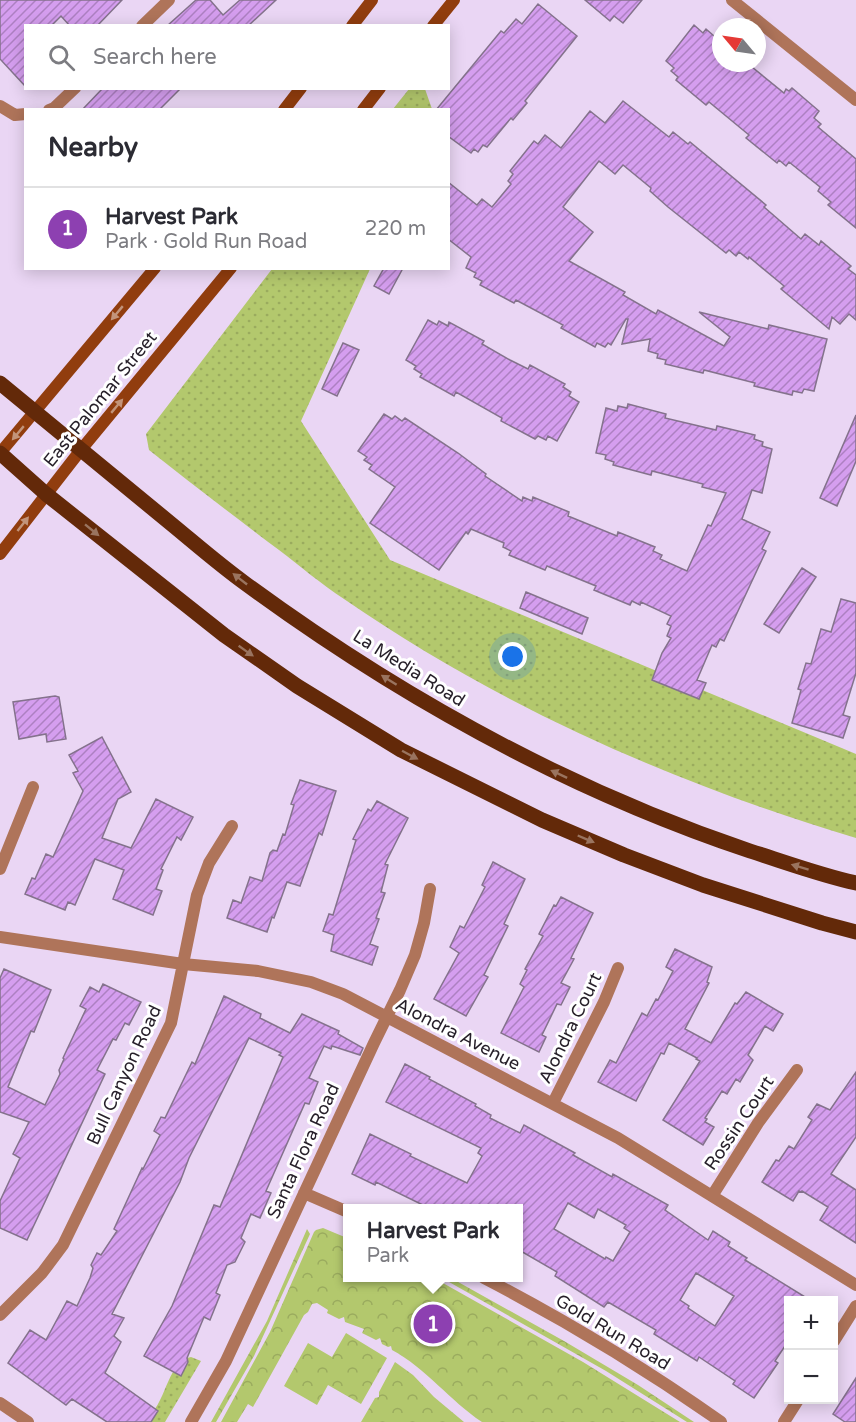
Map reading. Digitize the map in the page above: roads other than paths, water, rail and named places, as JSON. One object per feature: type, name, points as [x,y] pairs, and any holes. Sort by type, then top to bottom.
[{"type":"main road","points":[[354,24],[372,0]]},
{"type":"main road","points":[[435,24],[454,0]]},
{"type":"main road","points":[[286,108],[299,90]]},
{"type":"main road","points":[[365,108],[378,90]]},
{"type":"main road","points":[[153,270],[0,453],[46,494],[224,635],[306,692],[401,750],[542,820],[624,855],[702,885],[856,932]]},
{"type":"main road","name":"East Palomar Street","points":[[0,554],[80,451],[229,270]]},
{"type":"main road","name":"La Media Road","points":[[0,383],[80,451],[244,583],[378,673],[461,723],[527,759],[643,811],[713,838],[856,883]]},
{"type":"street","points":[[144,24],[169,0]]},
{"type":"street","points":[[732,0],[856,100]]},
{"type":"street","points":[[54,108],[73,90]]},
{"type":"street","points":[[0,106],[15,115],[24,114]]},
{"type":"street","points":[[0,869],[33,787]]},
{"type":"street","name":"Bull Canyon Road","points":[[0,1315],[42,1274],[63,1245],[171,1023],[193,907],[203,878],[232,826]]},
{"type":"street","name":"Santa Flora Road","points":[[191,1422],[226,1361],[415,955],[430,890]]},
{"type":"street","name":"Alondra Avenue","points":[[0,937],[183,964],[258,971],[311,982],[358,1002],[618,1138],[856,1285]]},
{"type":"street","name":"Alondra Court","points":[[554,1103],[604,1002],[618,968]]},
{"type":"street","name":"Rossin Court","points":[[712,1196],[758,1123],[797,1070]]},
{"type":"street","points":[[304,1193],[343,1210]]},
{"type":"street","name":"Gold Run Road","points":[[491,1282],[596,1342],[689,1399],[721,1422]]},
{"type":"street","points":[[838,1335],[856,1306]]},
{"type":"street","points":[[0,1403],[28,1422]]},
{"type":"street","points":[[784,1422],[795,1404]]},
{"type":"place","name":"Harvest Park","points":[[433,1324]]}]
